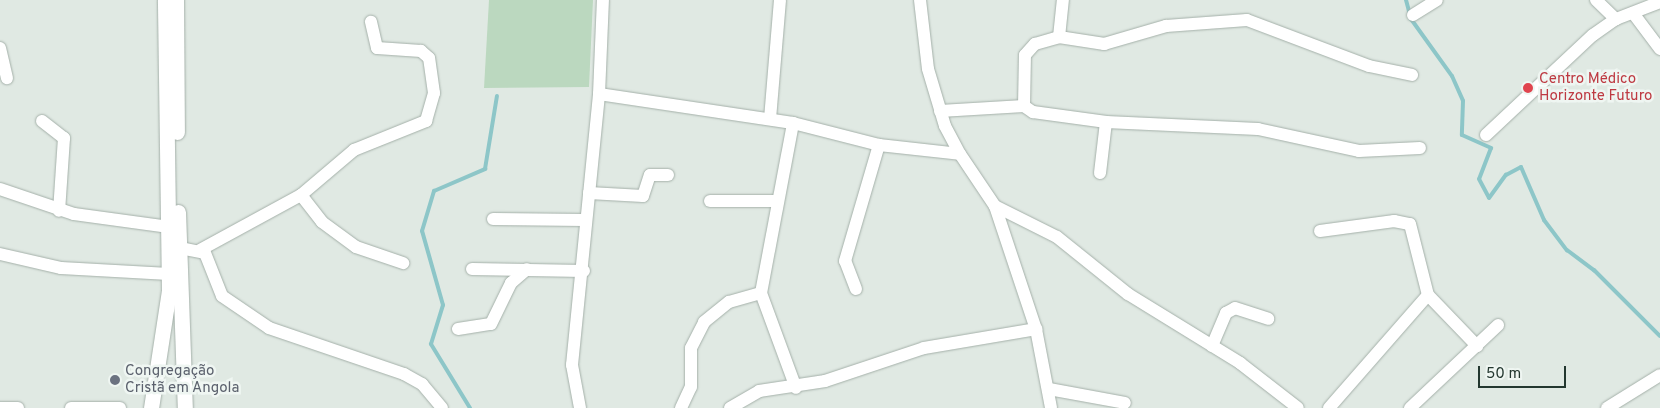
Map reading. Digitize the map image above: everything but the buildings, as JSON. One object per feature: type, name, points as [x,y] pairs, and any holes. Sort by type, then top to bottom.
[{"type":"street","points":[[151,408],[166,328],[169,274],[165,0]]},
{"type":"street","points":[[176,0],[180,248],[186,408]]},
{"type":"street","points":[[580,408],[572,365],[584,271],[585,220],[599,94],[603,0]]},
{"type":"street","points":[[770,119],[780,0]]},
{"type":"street","points":[[920,0],[924,44],[940,111],[960,154],[995,206],[1036,329],[1049,389],[1051,408]]},
{"type":"street","points":[[1060,36],[1063,0]]},
{"type":"street","points":[[1413,15],[1438,0]]},
{"type":"street","points":[[1596,0],[1616,19]]},
{"type":"street","points":[[1486,135],[1616,19],[1660,2]]},
{"type":"street","points":[[1633,14],[1660,49]]},
{"type":"street","points":[[1024,106],[1024,55],[1035,44],[1060,36],[1104,44],[1166,26],[1247,20],[1369,66],[1412,75]]},
{"type":"street","points":[[180,248],[200,250],[301,195],[354,150],[423,124],[430,114],[434,93],[426,53],[377,48],[370,22]]},
{"type":"street","points":[[0,48],[7,78]]},
{"type":"street","points":[[599,94],[793,123],[879,145],[960,154]]},
{"type":"street","points":[[940,111],[1024,106],[1033,112],[1106,122],[1258,129],[1359,151],[1420,148]]},
{"type":"street","points":[[42,122],[59,130],[64,138],[59,211]]},
{"type":"street","points":[[1100,173],[1106,122]]},
{"type":"street","points":[[793,123],[775,202],[761,293],[796,388]]},
{"type":"street","points":[[856,289],[845,261],[879,145]]},
{"type":"street","points":[[589,193],[643,196],[650,175],[668,175]]},
{"type":"street","points":[[0,190],[59,211],[168,227]]},
{"type":"street","points":[[301,195],[322,222],[348,242],[403,263]]},
{"type":"street","points":[[710,201],[775,202]]},
{"type":"street","points":[[995,206],[1057,237],[1128,294],[1212,346],[1298,408]]},
{"type":"street","points":[[493,219],[585,220]]},
{"type":"street","points":[[1320,231],[1394,221],[1410,224],[1428,295],[1477,346]]},
{"type":"street","points":[[200,250],[208,257],[222,296],[268,328],[404,374],[422,384],[442,408]]},
{"type":"street","points":[[0,254],[62,268],[169,274]]},
{"type":"street","points":[[472,269],[584,271]]},
{"type":"street","points":[[458,329],[491,324],[511,283],[526,269]]},
{"type":"street","points":[[681,408],[691,387],[692,348],[704,322],[729,302],[761,293]]},
{"type":"street","points":[[1329,408],[1428,295]]},
{"type":"street","points":[[1212,346],[1226,313],[1235,308],[1268,319]]},
{"type":"street","points":[[1410,408],[1498,326]]},
{"type":"street","points":[[730,408],[758,391],[796,388],[924,348],[1036,329]]},
{"type":"street","points":[[1607,408],[1660,375]]},
{"type":"street","points":[[1049,389],[1125,403]]},
{"type":"street","points":[[0,408],[18,408]]},
{"type":"street","points":[[71,408],[120,408]]},
{"type":"green space","points":[[489,0],[593,0],[589,87],[484,88]]},
{"type":"waterway","points":[[1406,0],[1411,19],[1452,76],[1463,101],[1462,135],[1491,148],[1479,179],[1489,198],[1506,175],[1521,167],[1544,220],[1567,250],[1594,270],[1660,336]]},
{"type":"waterway","points":[[470,408],[431,344],[443,305],[422,231],[434,191],[485,169],[497,96]]},
{"type":"place","name":"Centro Médico Horizonte Futuro","points":[[1528,88]]},
{"type":"place","name":"Congregação Cristã em Angola","points":[[115,380]]}]
